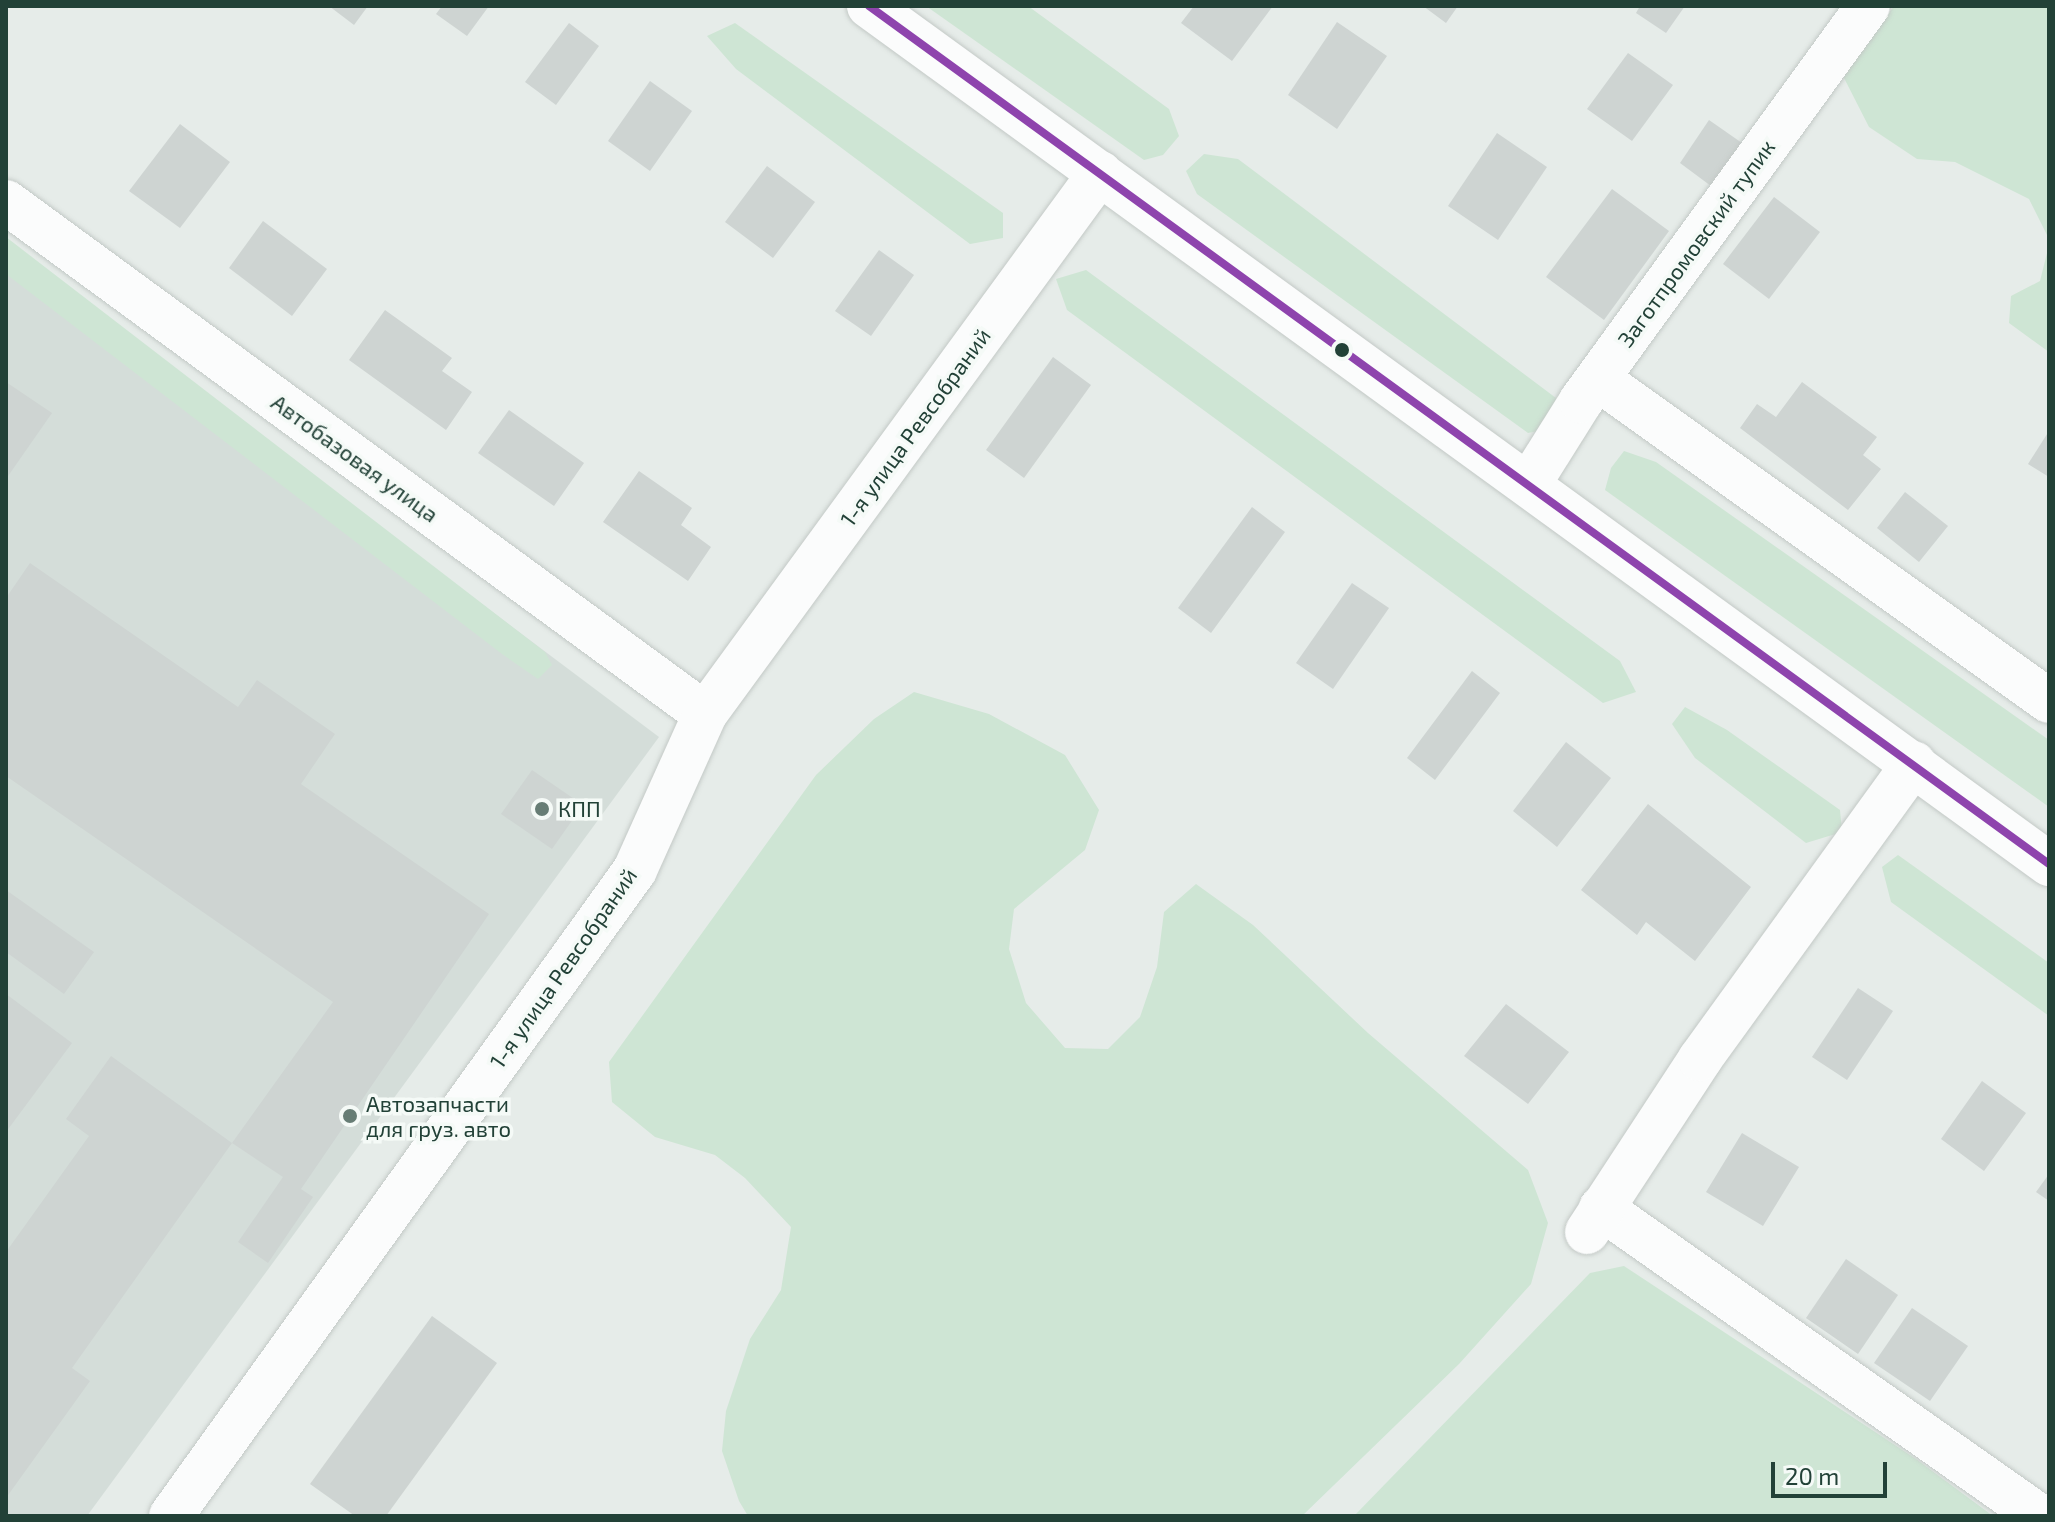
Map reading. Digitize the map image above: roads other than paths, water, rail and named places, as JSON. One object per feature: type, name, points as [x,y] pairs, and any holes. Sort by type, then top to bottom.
[{"type":"street","points":[[869,6],[2049,864]]},
{"type":"street","name":"Заготпромовский тупик","points":[[1529,484],[1598,379],[1868,6]]},
{"type":"street","name":"1-я улица Ревсобраний","points":[[171,1516],[635,870],[705,714],[1100,173]]},
{"type":"street","name":"Автобазовая улица","points":[[6,202],[705,714]]},
{"type":"street","points":[[1598,379],[2042,683]]},
{"type":"street","points":[[1914,763],[1700,1059],[1594,1220],[2039,1516]]},
{"type":"place","name":"КПП","points":[[542,809]]},
{"type":"place","name":"Автозапчасти для груз. авто","points":[[350,1116]]}]
